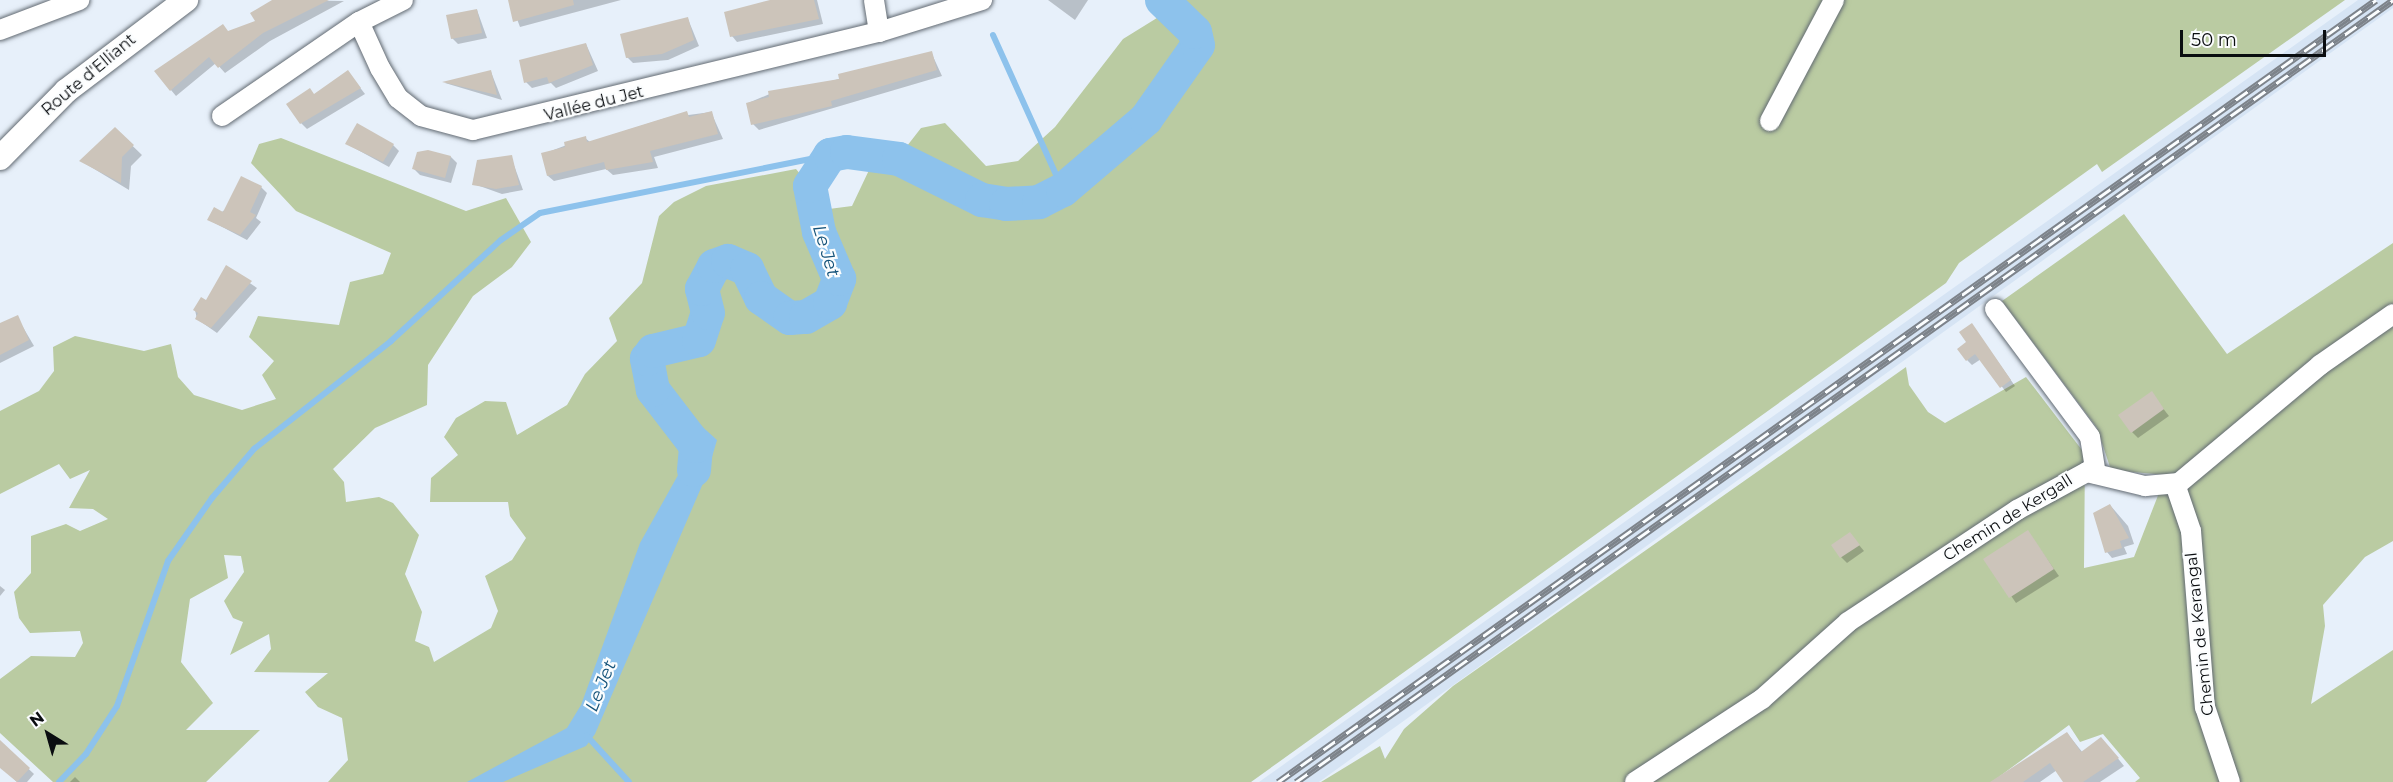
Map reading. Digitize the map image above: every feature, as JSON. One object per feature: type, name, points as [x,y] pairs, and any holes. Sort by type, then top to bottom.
[{"type":"street","points":[[0,30],[79,0]]},
{"type":"street","name":"Route d'Elliant","points":[[0,158],[66,92],[186,0]]},
{"type":"street","points":[[222,116],[359,22],[404,0]]},
{"type":"street","points":[[874,0],[879,32]]},
{"type":"street","name":"Vallée du Jet","points":[[359,22],[398,98],[433,122],[473,130],[879,32],[982,0]]},
{"type":"street","points":[[1770,121],[1834,0]]},
{"type":"street","points":[[1995,309],[2090,437],[2096,474]]},
{"type":"street","points":[[2175,484],[2320,365],[2393,315]]},
{"type":"street","name":"Chemin de Kergall","points":[[1635,782],[1762,699],[1848,622],[2051,489],[2079,474],[2096,474],[2145,486],[2175,484]]},
{"type":"street","name":"Chemin de Kerangal","points":[[2175,484],[2190,531],[2205,707],[2230,782]]},
{"type":"shaded area","points":[[2358,0],[2393,0],[2393,8],[1319,782],[1259,782]]},
{"type":"green space","points":[[1186,0],[2345,0],[2102,172],[2097,164],[1959,263],[1946,283],[1251,782],[328,782],[348,760],[342,718],[318,707],[305,692],[328,673],[254,672],[271,649],[269,634],[230,655],[243,622],[233,618],[224,601],[244,572],[241,556],[224,555],[228,578],[190,599],[181,662],[213,703],[186,730],[260,730],[206,782],[53,782],[0,733],[0,679],[31,656],[75,657],[83,643],[80,631],[30,633],[19,618],[14,592],[31,573],[31,536],[66,524],[80,531],[108,519],[93,509],[69,508],[90,470],[70,479],[59,464],[0,494],[0,411],[39,391],[54,371],[53,347],[75,336],[144,351],[171,344],[178,377],[194,395],[242,410],[276,399],[262,375],[274,361],[249,337],[258,316],[339,325],[350,282],[383,274],[391,253],[296,211],[251,163],[259,144],[281,138],[466,211],[506,198],[531,242],[512,267],[473,296],[428,365],[427,405],[375,428],[333,469],[344,482],[346,502],[379,497],[393,503],[419,535],[405,574],[422,612],[415,641],[429,647],[434,662],[491,628],[498,611],[485,576],[512,560],[526,538],[510,516],[508,502],[430,502],[431,478],[458,455],[444,437],[456,418],[485,401],[506,402],[517,435],[567,405],[585,374],[617,341],[609,318],[642,283],[659,216],[674,202],[706,186],[796,169],[829,209],[852,206],[870,168],[886,173],[921,128],[945,123],[986,166],[1018,161],[1055,127],[1123,39]]},
{"type":"green space","points":[[2124,214],[2227,354],[2393,243],[2393,541],[2365,557],[2323,605],[2325,626],[2311,704],[2393,650],[2393,782],[2135,782],[2140,778],[2103,734],[2080,742],[2069,725],[1992,782],[1321,782],[1380,746],[1385,759],[1404,729],[1453,686],[1906,367],[1909,385],[1928,412],[1945,423],[2026,377],[2085,454],[2084,568],[2134,557],[2166,475],[2111,470],[2097,428],[2002,301]]},
{"type":"water","points":[[696,421],[717,440],[707,474],[595,734],[586,746],[503,782],[467,782],[567,728],[581,705],[640,543],[682,468],[683,445],[676,434]]},
{"type":"building","points":[[272,0],[329,0],[263,33],[218,68],[209,57],[170,91],[154,71],[223,24],[228,31],[255,21],[250,13]]},
{"type":"building","points":[[508,0],[573,0],[574,5],[513,22]]},
{"type":"building","points":[[770,0],[814,0],[819,19],[730,37],[724,12]]},
{"type":"building","points":[[477,9],[482,33],[451,39],[446,15]]},
{"type":"building","points":[[688,17],[694,40],[662,54],[626,58],[620,34]]},
{"type":"building","points":[[586,43],[593,65],[549,83],[547,77],[524,83],[519,60]]},
{"type":"building","points":[[932,51],[937,70],[831,101],[832,106],[751,125],[746,103],[769,97],[768,91],[839,79],[838,74]]},
{"type":"building","points":[[348,70],[361,88],[300,124],[286,104],[310,88],[314,94]]},
{"type":"building","points":[[491,70],[497,95],[442,82]]},
{"type":"building","points":[[687,111],[689,117],[712,111],[718,134],[650,151],[653,162],[606,170],[604,162],[547,176],[541,153],[565,147],[564,142],[586,136],[587,142]]},
{"type":"building","points":[[357,123],[394,144],[383,162],[345,144]]},
{"type":"building","points":[[115,127],[134,145],[122,157],[121,183],[79,161]]},
{"type":"building","points":[[428,150],[451,156],[445,178],[412,169],[417,152]]},
{"type":"building","points":[[512,155],[519,185],[496,189],[472,185],[477,160]]},
{"type":"building","points":[[241,176],[262,186],[250,212],[256,215],[240,235],[207,220],[214,207],[223,212]]},
{"type":"building","points":[[226,265],[252,281],[211,328],[195,319],[198,313],[193,310],[201,297],[206,300]]},
{"type":"building","points":[[18,315],[29,340],[0,355],[0,323]]},
{"type":"building","points":[[1972,323],[2011,380],[2000,388],[1975,354],[1966,361],[1957,349],[1966,342],[1959,332]]},
{"type":"building","points":[[2152,391],[2164,409],[2131,433],[2118,415]]},
{"type":"building","points":[[2110,504],[2129,538],[2120,541],[2122,548],[2105,553],[2093,513]]},
{"type":"building","points":[[2028,530],[2054,569],[2009,598],[1983,559]]},
{"type":"building","points":[[1850,532],[1860,545],[1840,558],[1831,545]]},
{"type":"building","points":[[2067,732],[2081,752],[2101,737],[2119,758],[2083,782],[2063,782],[2050,763],[2023,782],[1990,782]]},
{"type":"building","points":[[0,740],[30,768],[17,782],[0,768]]},
{"type":"waterway","name":"Le Jet","points":[[694,470],[696,446],[653,390],[647,359],[653,351],[699,340],[708,313],[702,289],[714,266],[728,261],[747,269],[761,298],[790,318],[806,317],[830,303],[839,279],[819,232],[810,186],[830,155],[847,152],[899,159],[982,200],[1006,204],[1039,202],[1063,190],[1146,119],[1198,45],[1195,32],[1162,0]]},
{"type":"waterway","points":[[993,35],[1063,190]]},
{"type":"waterway","points":[[59,782],[86,754],[117,706],[168,561],[212,498],[254,449],[391,341],[501,240],[540,213],[830,155]]},
{"type":"waterway","points":[[587,736],[629,782]]},
{"type":"railway","points":[[1278,782],[2376,0]]},
{"type":"railway","points":[[1296,782],[2393,0]]}]
